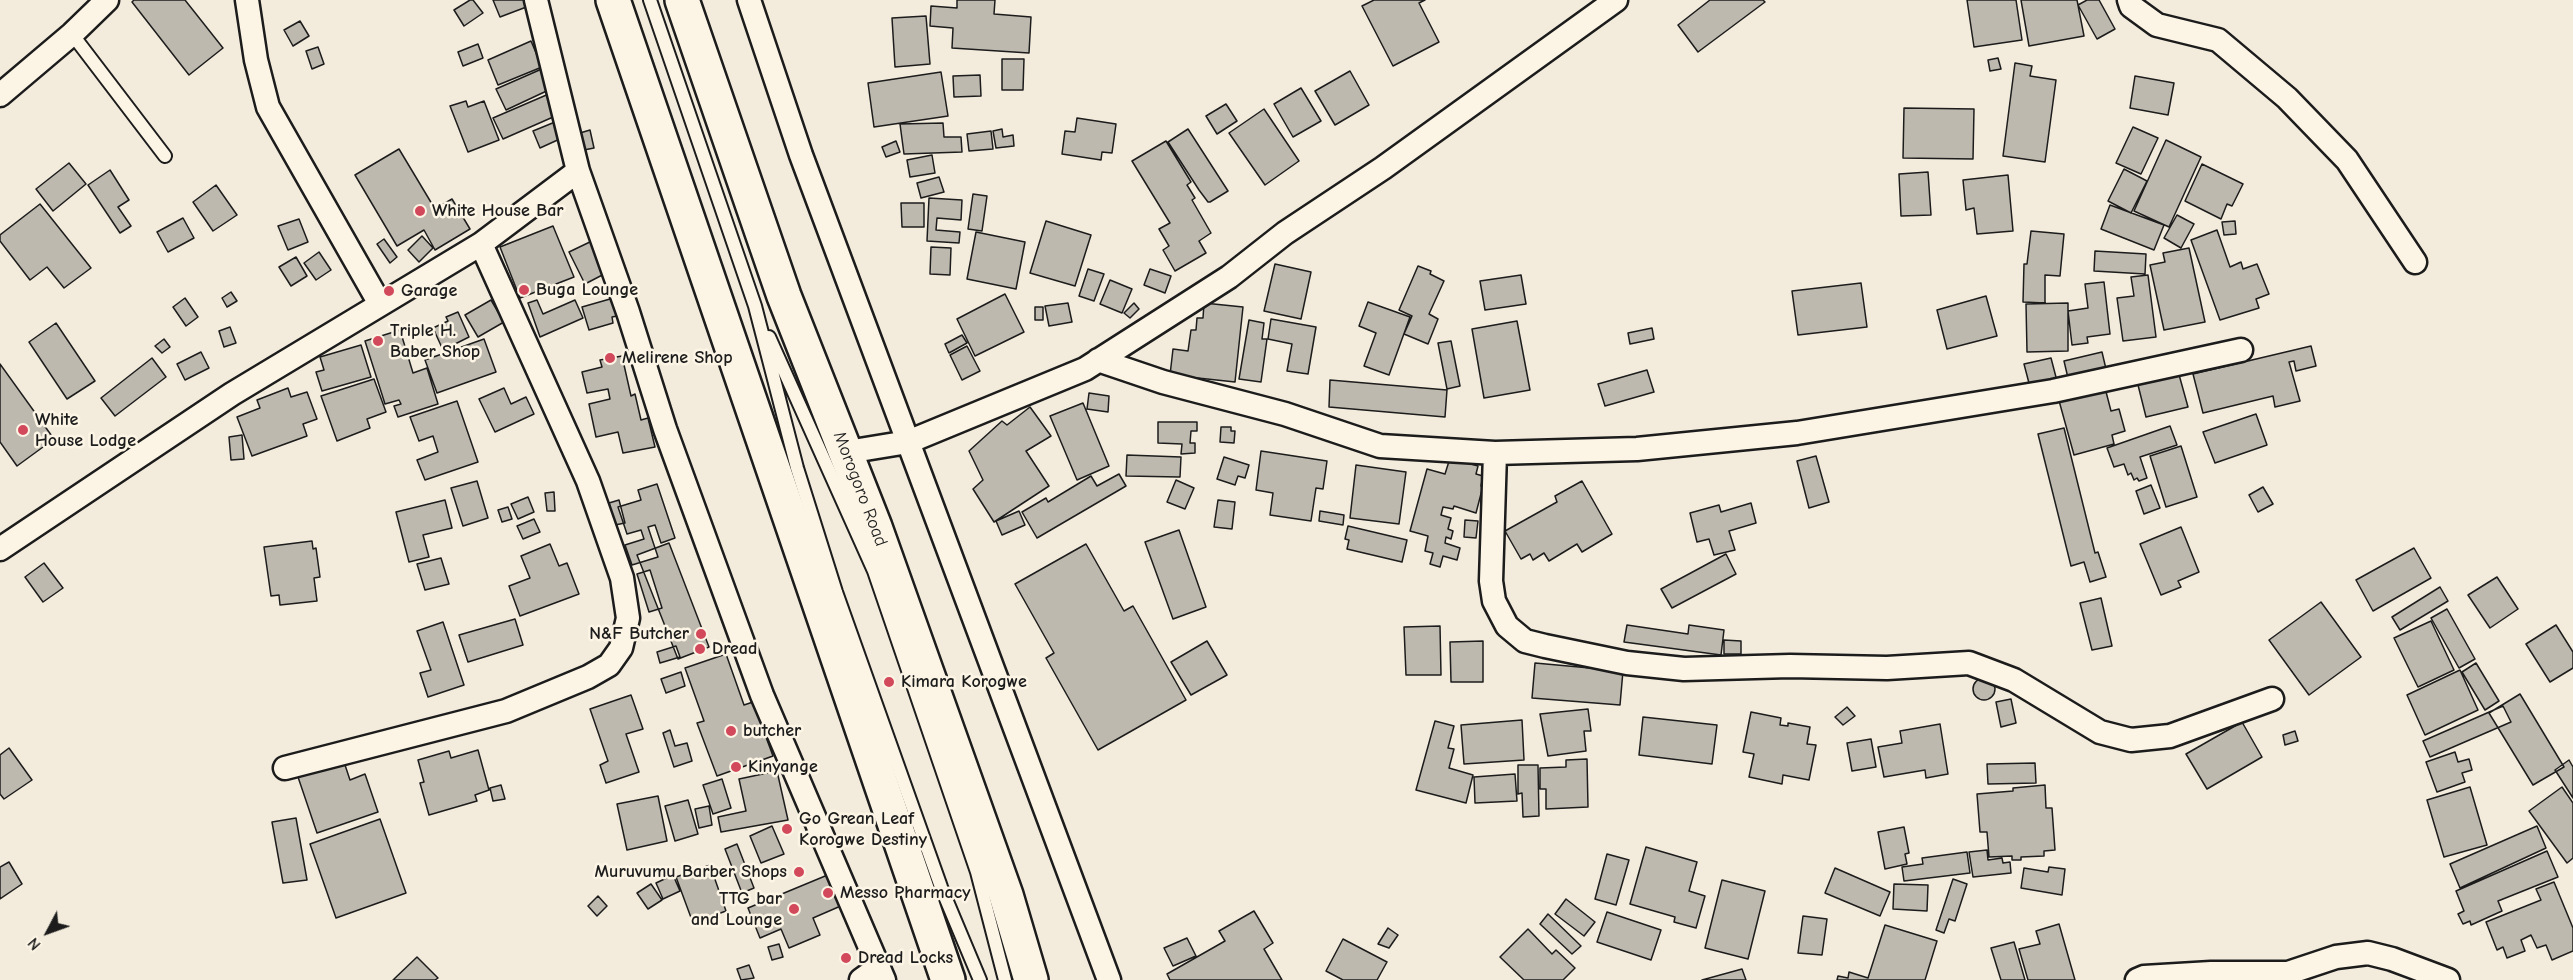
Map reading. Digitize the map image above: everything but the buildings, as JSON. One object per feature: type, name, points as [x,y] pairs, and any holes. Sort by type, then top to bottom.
[{"type":"highway","points":[[613,0],[948,980]]},
{"type":"highway","name":"Morogoro Road","points":[[682,0],[784,296],[847,452],[1006,894],[1031,980]]},
{"type":"street","points":[[0,94],[72,34],[107,0]]},
{"type":"street","points":[[247,0],[256,60],[268,106],[380,304]]},
{"type":"street","points":[[536,0],[578,171],[628,312],[665,429],[762,695],[875,976]]},
{"type":"street","points":[[749,0],[801,155],[1109,980]]},
{"type":"street","points":[[847,452],[908,442],[1085,369],[1229,277],[1285,233],[1383,168],[1616,0]]},
{"type":"street","points":[[2129,0],[2131,6],[2157,25],[2218,40],[2287,98],[2347,160],[2415,262]]},
{"type":"street","points":[[0,549],[232,394],[481,244],[578,171]]},
{"type":"street","points":[[285,768],[506,711],[588,677],[609,665],[621,648],[628,618],[621,578],[592,492],[481,244]]},
{"type":"street","points":[[1098,360],[1163,382],[1285,414],[1380,446],[1495,453],[1637,449],[1797,433],[2053,391],[2241,350]]},
{"type":"street","points":[[1495,453],[1491,581],[1494,601],[1507,626],[1525,641],[1627,663],[1684,669],[1790,666],[1887,668],[1969,663],[2014,680],[2100,732],[2131,740],[2170,736],[2272,699]]},
{"type":"street","points":[[2137,980],[2144,977],[2211,973],[2288,973],[2336,957],[2368,953],[2392,959],[2448,980]]},
{"type":"lane","name":"Morogoro Road","points":[[650,0],[755,306],[797,468],[836,592],[941,887],[980,980]]},
{"type":"lane","points":[[72,34],[165,156]]},
{"type":"lane","name":"Morogoro Road","points":[[755,306],[874,571],[976,872],[1005,980]]},
{"type":"place","name":"White House Bar","points":[[420,211]]},
{"type":"place","name":"Buga Lounge","points":[[524,290]]},
{"type":"place","name":"Garage","points":[[389,291]]},
{"type":"place","name":"Triple H. Baber Shop","points":[[378,341]]},
{"type":"place","name":"Melirene Shop","points":[[610,358]]},
{"type":"place","name":"White House Lodge","points":[[23,430]]},
{"type":"place","name":"N&F Butcher","points":[[701,634]]},
{"type":"place","name":"Dread","points":[[700,649]]},
{"type":"place","name":"Kimara Korogwe","points":[[889,682]]},
{"type":"place","name":"butcher","points":[[731,731]]},
{"type":"place","name":"Kinyange","points":[[736,767]]},
{"type":"place","name":"Go Grean Leaf Korogwe Destiny","points":[[787,829]]},
{"type":"place","name":"Muruvumu Barber Shops","points":[[799,872]]},
{"type":"place","name":"Messo Pharmacy","points":[[828,893]]},
{"type":"place","name":"TTG bar and Lounge","points":[[794,909]]},
{"type":"place","name":"Dread Locks","points":[[846,958]]}]
